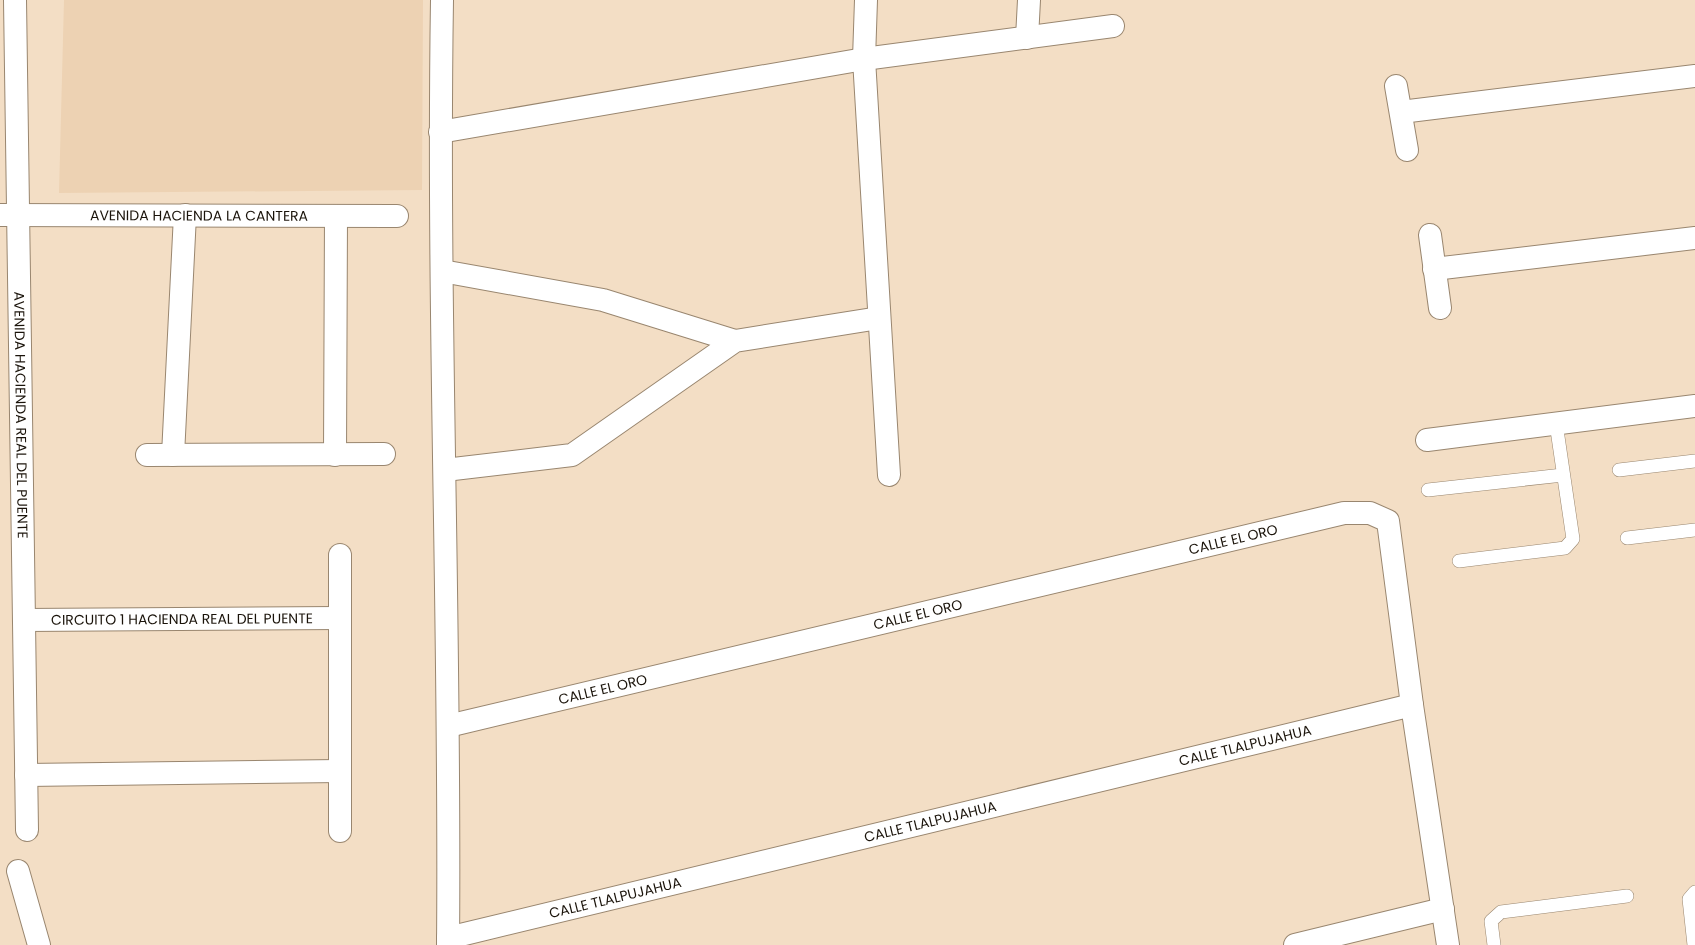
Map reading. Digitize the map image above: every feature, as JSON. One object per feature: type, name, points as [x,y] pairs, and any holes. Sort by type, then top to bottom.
[{"type":"street","name":"AVENIDA HACIENDA REAL DEL PUENTE","points":[[15,0],[10,215],[24,620],[27,830]]},
{"type":"street","points":[[442,0],[440,132],[448,726],[448,941]]},
{"type":"street","points":[[866,0],[864,60],[889,475]]},
{"type":"street","points":[[1027,38],[1029,0]]},
{"type":"street","points":[[440,132],[864,60],[1113,26]]},
{"type":"street","points":[[1400,112],[1695,76]]},
{"type":"street","points":[[1396,86],[1407,150]]},
{"type":"street","name":"AVENIDA HACIENDA LA CANTERA","points":[[10,215],[397,216]]},
{"type":"street","points":[[173,455],[185,215]]},
{"type":"street","points":[[336,216],[336,455]]},
{"type":"street","points":[[1430,235],[1440,308]]},
{"type":"street","points":[[1434,269],[1695,238]]},
{"type":"street","points":[[442,272],[603,300],[735,341]]},
{"type":"street","points":[[445,470],[572,455],[735,341],[880,318]]},
{"type":"street","points":[[1427,440],[1695,406]]},
{"type":"street","points":[[147,455],[384,454]]},
{"type":"street","name":"CALLE EL ORO","points":[[448,726],[1344,513],[1370,513],[1388,521],[1412,705]]},
{"type":"street","points":[[340,555],[340,831]]},
{"type":"street","name":"CIRCUITO 1 HACIENDA REAL DEL PUENTE","points":[[24,620],[340,618]]},
{"type":"street","points":[[1412,705],[1448,945]]},
{"type":"street","name":"CALLE TLALPUJAHUA","points":[[448,941],[1412,705]]},
{"type":"street","points":[[26,775],[340,771]]},
{"type":"street","points":[[18,871],[39,945]]},
{"type":"street","points":[[1295,945],[1443,909]]},
{"type":"lane","points":[[1459,561],[1565,548],[1572,539],[1556,423]]},
{"type":"lane","points":[[1619,470],[1695,461]]},
{"type":"lane","points":[[1428,490],[1563,475]]},
{"type":"lane","points":[[1627,538],[1695,530]]},
{"type":"lane","points":[[1694,945],[1689,899],[1695,892]]},
{"type":"lane","points":[[1494,945],[1491,921],[1502,912],[1627,896]]},
{"type":"shaded area","points":[[64,0],[423,0],[422,190],[59,193]]}]
